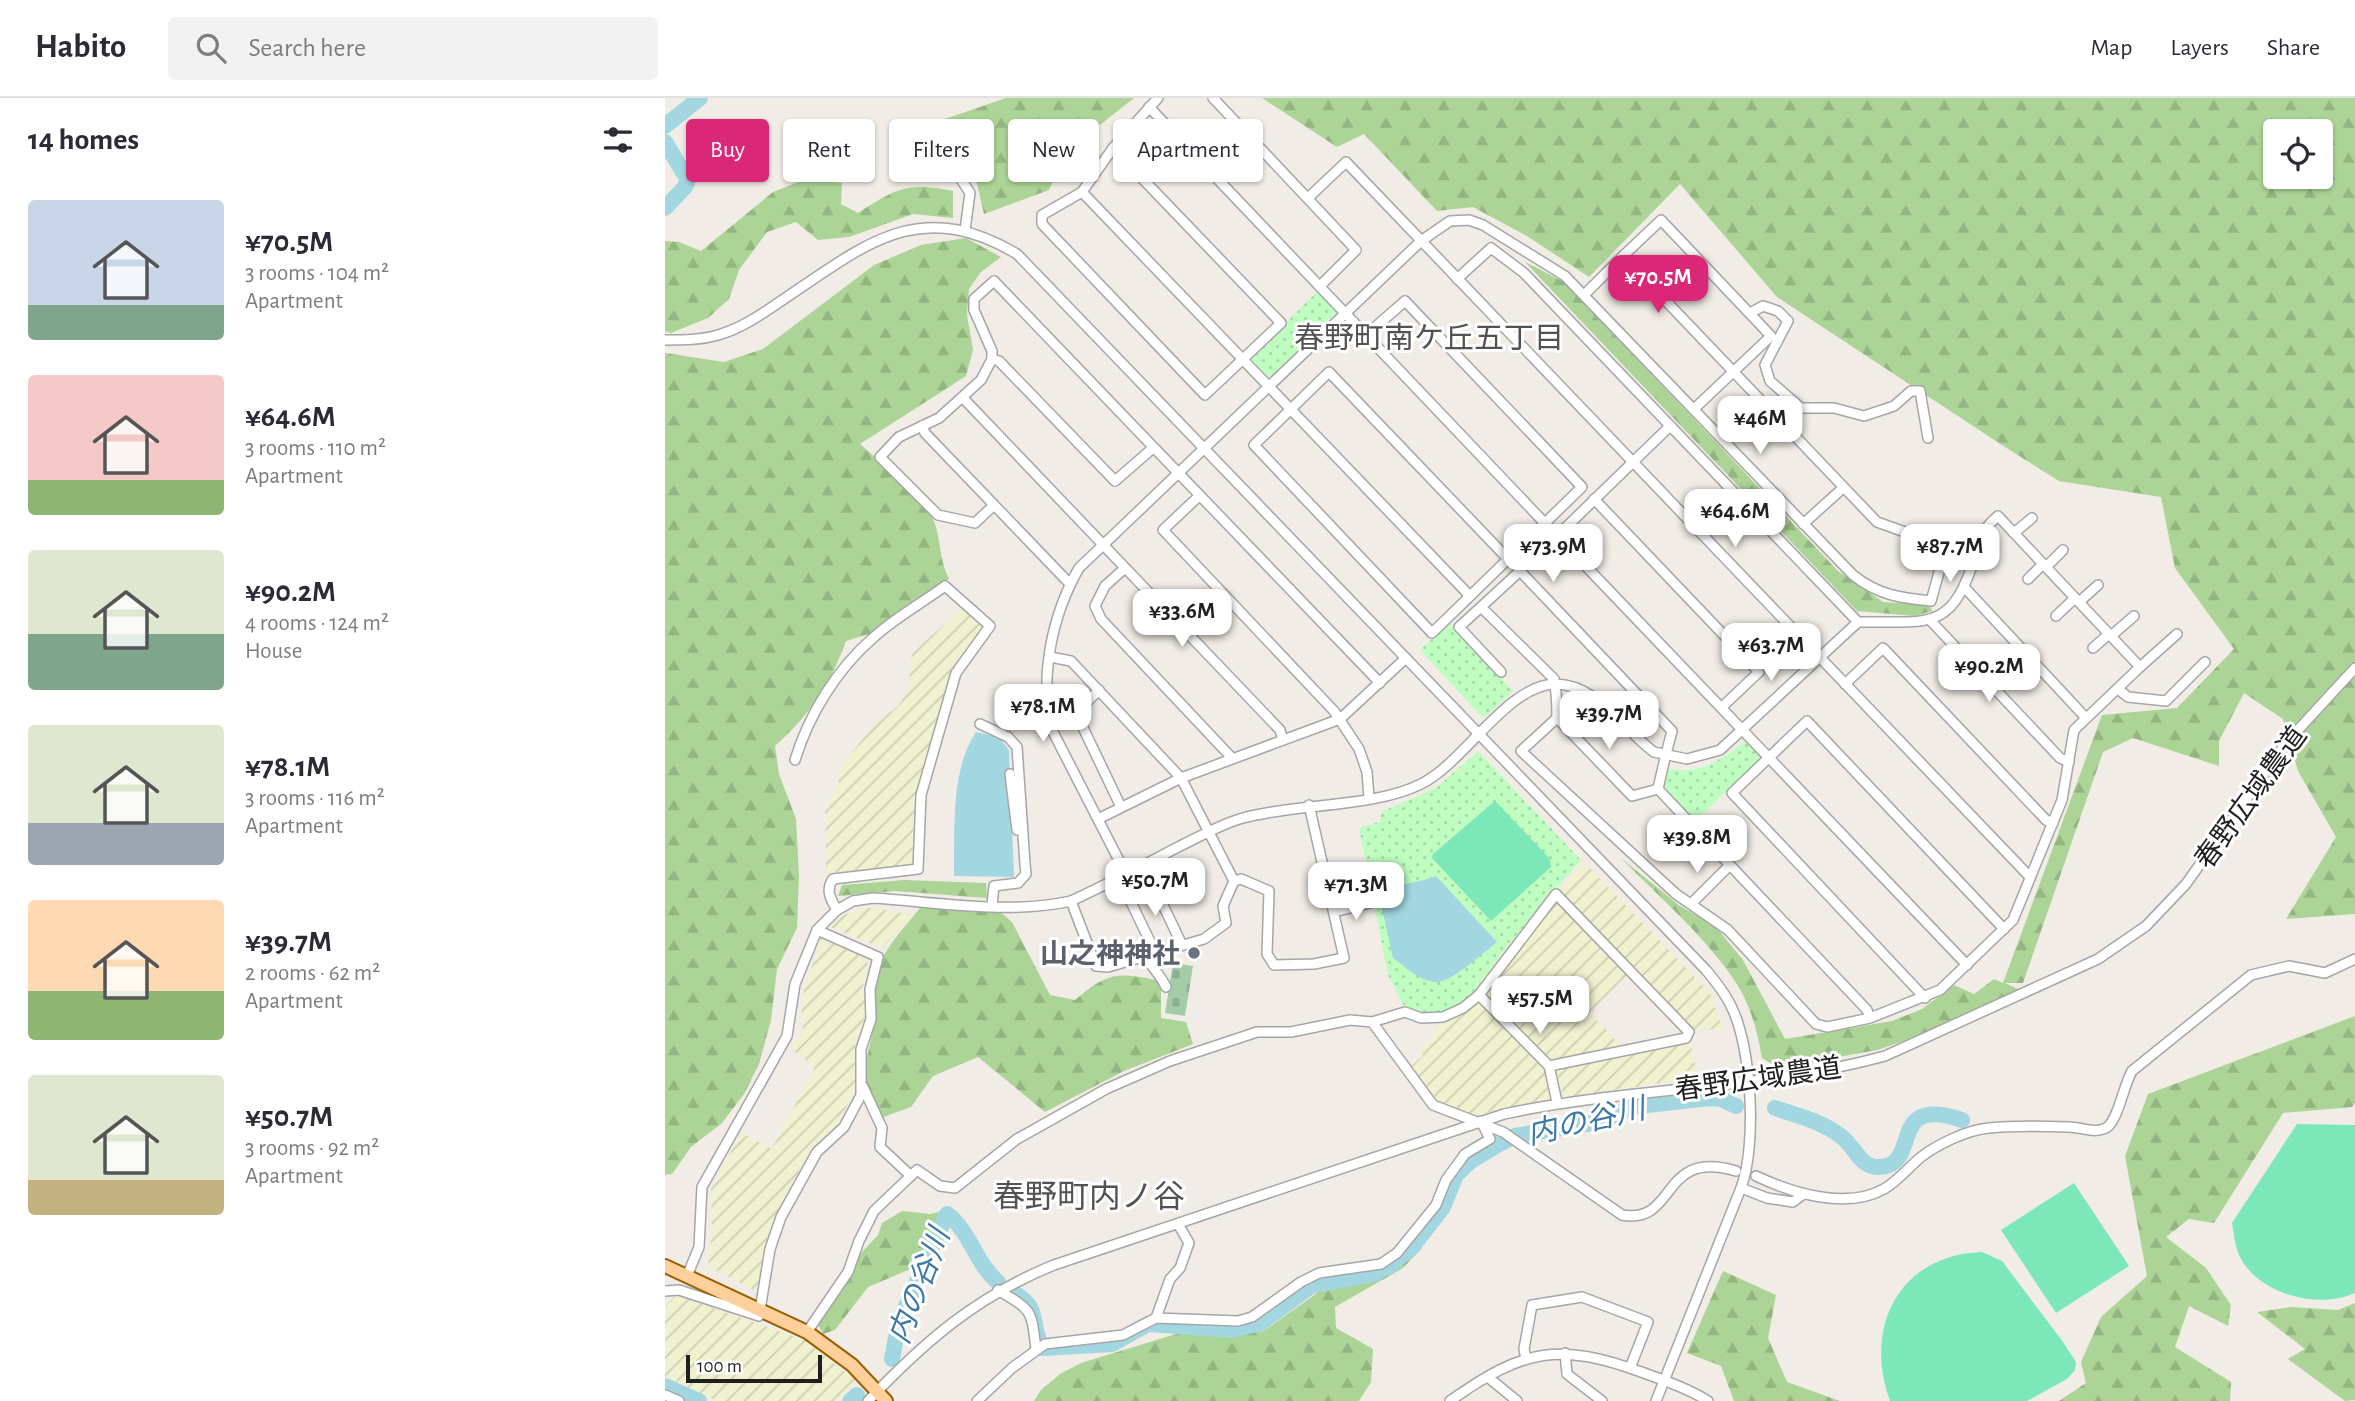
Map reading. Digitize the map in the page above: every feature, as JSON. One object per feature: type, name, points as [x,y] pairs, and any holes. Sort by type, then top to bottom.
[{"type":"main road","points":[[665,1266],[807,1332],[852,1365],[877,1398]]},
{"type":"street","points":[[1138,119],[1158,98]]},
{"type":"street","points":[[1213,98],[1356,250],[1320,286]]},
{"type":"street","points":[[1149,107],[1967,965]]},
{"type":"street","points":[[1113,148],[1082,192],[1042,215],[1042,223],[1205,395],[1281,323],[1146,182]]},
{"type":"street","points":[[1308,198],[1346,162],[1630,462],[2030,877]]},
{"type":"street","points":[[963,182],[970,193],[965,230]]},
{"type":"street","points":[[1082,192],[1470,596]]},
{"type":"street","points":[[1126,874],[1052,730],[1046,698],[1050,657],[1070,584],[1079,568],[1421,241],[1450,221],[1469,220],[1483,225],[1554,268],[1584,295],[1803,524],[1869,588],[1892,598],[1931,601],[1946,547]]},
{"type":"street","points":[[1584,295],[1661,220],[1771,336],[1694,409]]},
{"type":"street","points":[[665,340],[689,340],[719,334],[746,324],[860,249],[890,234],[916,228],[965,230],[1008,249],[1039,274],[1722,989],[1733,1008],[1741,1034],[1751,1138],[1741,1188],[1662,1379],[1656,1401]]},
{"type":"street","points":[[1457,279],[1491,248],[1524,272],[1859,622]]},
{"type":"street","points":[[1623,256],[1877,522],[1888,529],[1975,557]]},
{"type":"street","points":[[994,505],[975,523],[938,514],[880,457],[899,437],[939,418],[981,380],[992,359],[992,351],[974,310],[974,299],[994,281],[1380,683]]},
{"type":"street","points":[[1366,335],[1405,301],[1582,487],[1470,596],[1432,632],[1254,445],[1329,372],[1508,559]]},
{"type":"street","points":[[1750,313],[1763,306],[1777,311],[1789,321],[1765,365],[1770,381],[1801,408],[1834,408],[1864,416],[1894,406],[1911,391],[1920,391],[1927,438]]},
{"type":"street","points":[[992,359],[999,361],[1115,481],[1153,448]]},
{"type":"street","points":[[963,398],[1280,730],[1283,740]]},
{"type":"street","points":[[922,426],[925,433],[1070,584]]},
{"type":"street","points":[[1557,536],[1630,462],[1670,426]]},
{"type":"street","points":[[1803,524],[1843,488]]},
{"type":"street","points":[[1199,496],[1163,530],[1340,719],[1359,749],[1367,772],[1369,798]]},
{"type":"street","points":[[1594,499],[1759,672],[1722,707]]},
{"type":"street","points":[[687,1276],[699,1247],[702,1187],[787,1036],[795,984],[817,930],[837,910],[853,901],[873,898],[1047,906],[1071,901],[1239,819],[1309,805],[1369,798],[1421,784],[1448,766],[1518,699],[1555,684],[1595,698],[1639,741],[1665,756],[1687,759],[1710,754],[1743,730],[1818,657],[1859,622],[1929,619],[1950,610],[1965,588],[1983,528],[1998,516],[2140,667]]},
{"type":"street","points":[[2014,533],[2032,519]]},
{"type":"street","points":[[2028,579],[2063,551]]},
{"type":"street","points":[[1125,568],[1105,586],[1095,606],[1101,619],[1232,758]]},
{"type":"street","points":[[1501,672],[1459,627],[1520,571],[1672,731],[1658,789]]},
{"type":"street","points":[[2056,616],[2098,585]]},
{"type":"street","points":[[795,760],[806,726],[850,661],[875,636],[946,586],[990,626],[956,673],[921,795],[918,869],[904,873],[833,879],[829,884],[830,897],[837,910]]},
{"type":"street","points":[[1965,588],[2086,718]]},
{"type":"street","points":[[1481,607],[1554,680],[1557,718],[1632,796],[1658,789]]},
{"type":"street","points":[[2093,648],[2134,616]]},
{"type":"street","points":[[1929,619],[2060,758],[2069,762]]},
{"type":"street","points":[[1557,718],[1521,751],[1677,894],[1728,930],[1816,1024],[1828,1027],[1870,1018],[1940,990],[2013,920],[2062,800],[2074,730],[2178,634]]},
{"type":"street","points":[[1845,684],[1883,648],[2046,820],[2053,823]]},
{"type":"street","points":[[1050,657],[1071,661],[1181,778],[1234,881]]},
{"type":"street","points":[[1098,819],[1181,778],[1340,719],[1406,658]]},
{"type":"street","points":[[2117,689],[2128,697],[2166,701],[2205,662]]},
{"type":"street","name":"春野広域農道","points":[[877,1398],[929,1340],[997,1290],[1055,1265],[1424,1143],[1481,1121],[1557,1102],[1747,1081],[1855,1064],[1885,1056],[2001,1005],[2122,944],[2155,918],[2186,884],[2286,743],[2355,668]]},
{"type":"street","points":[[1099,690],[1076,713],[1121,807]]},
{"type":"street","points":[[1925,998],[1732,793],[1807,721],[2004,929]]},
{"type":"street","points":[[980,724],[1008,737],[1017,747],[1025,864],[1025,874],[1018,883],[994,886],[992,905]]},
{"type":"street","points":[[1010,774],[1021,863],[1025,864]]},
{"type":"street","points":[[1658,789],[1867,1010],[1870,1018]]},
{"type":"street","points":[[1071,901],[1096,966],[1108,967],[1204,939],[1226,923],[1223,905],[1234,881],[1241,879],[1269,891],[1266,954],[1274,965],[1314,964],[1344,958],[1309,805]]},
{"type":"street","points":[[1144,865],[1182,945]]},
{"type":"street","points":[[1691,904],[1729,866]]},
{"type":"street","points":[[807,1332],[848,1272],[874,1211],[918,1170],[940,1186],[955,1188],[1017,1139],[1095,1095],[1170,1061],[1257,1032],[1291,1032],[1350,1020],[1372,1021],[1405,1012],[1421,1018],[1443,1017],[1463,1008],[1479,995],[1556,894],[1689,1032],[1686,1038],[1549,1066]]},
{"type":"street","points":[[1129,898],[1150,953],[1151,969],[1160,976],[1166,987]]},
{"type":"street","points":[[1334,912],[1370,903]]},
{"type":"street","points":[[817,930],[878,957],[870,989],[871,1019],[861,1049],[863,1087],[882,1128],[880,1147],[911,1176]]},
{"type":"street","points":[[1756,1177],[1802,1195],[1821,1199],[1873,1194],[1886,1188],[1923,1156],[1971,1132],[1989,1128],[2070,1127],[2097,1131],[2108,1127],[2114,1120],[2124,1085],[2132,1071],[2251,975],[2289,966],[2325,973],[2355,959]]},
{"type":"street","points":[[1479,995],[1549,1066],[1557,1102]]},
{"type":"street","points":[[1372,1021],[1433,1105],[1469,1121],[1481,1121],[1503,1132],[1622,1215],[1634,1217],[1655,1208],[1678,1177],[1689,1170],[1705,1165],[1736,1171]]},
{"type":"street","points":[[665,1291],[679,1290],[759,1316],[770,1249],[781,1217],[817,1152],[844,1127],[863,1087]]},
{"type":"street","points":[[977,1401],[1040,1347],[1123,1335],[1156,1318],[1238,1321],[1252,1317],[1301,1282],[1319,1273],[1381,1264],[1397,1253],[1436,1205],[1446,1180],[1465,1154],[1490,1139],[1481,1121]]},
{"type":"street","points":[[1741,1188],[1767,1198],[1793,1202],[1802,1195]]},
{"type":"street","points":[[1156,1318],[1170,1279],[1180,1268],[1189,1243],[1178,1224]]},
{"type":"street","points":[[997,1290],[1027,1307],[1040,1347]]},
{"type":"street","points":[[1526,1359],[1524,1349],[1532,1305],[1582,1297],[1648,1322],[1630,1368]]},
{"type":"street","points":[[1450,1401],[1526,1359],[1565,1353],[1591,1355],[1630,1368],[1662,1379],[1708,1401]]},
{"type":"street","points":[[1565,1353],[1567,1374],[1602,1401]]},
{"type":"street","points":[[1489,1378],[1517,1401]]},
{"type":"street","points":[[665,1395],[679,1401]]},
{"type":"green space","points":[[1006,98],[1134,98],[1099,126],[1099,119],[1008,119],[1008,182],[1053,182],[1049,190],[984,214],[977,182],[994,182],[994,119],[945,119]]},
{"type":"green space","points":[[1262,98],[2355,98],[2355,914],[2286,919],[2336,837],[2298,771],[2283,719],[2244,693],[2219,741],[2219,766],[2133,738],[2103,752],[2023,983],[2005,983],[2018,989],[1933,1031],[1877,1050],[1778,1068],[1762,1058],[1748,1007],[1730,974],[1701,939],[1621,858],[1680,906],[1715,926],[1743,960],[1785,1039],[1892,1021],[1922,1009],[1954,985],[1974,994],[1994,979],[2003,983],[2102,715],[2177,708],[2234,649],[2175,568],[2161,497],[2059,481],[2005,447],[1777,297],[1680,184],[1589,277],[1527,236],[1473,207],[1437,211],[1364,134],[1337,147]]},
{"type":"green space","points":[[798,182],[842,183],[841,204],[858,213],[903,189],[937,188],[953,191],[953,218],[913,214],[849,237],[818,240],[796,222],[767,232],[739,270],[729,299],[708,318],[671,333],[665,331],[665,241],[679,242],[701,251],[773,192]]},
{"type":"green space","points":[[966,238],[1001,257],[981,272],[969,289],[967,315],[973,350],[966,376],[860,444],[914,493],[931,516],[949,579],[869,634],[846,641],[818,698],[775,746],[779,774],[796,819],[799,876],[797,928],[777,969],[771,1020],[759,1064],[744,1094],[722,1123],[691,1147],[672,1174],[665,1175],[665,353],[724,362],[763,349],[874,265],[921,245]]},
{"type":"green space","points":[[1525,262],[1564,282],[1838,571],[1883,602],[1930,605],[1932,611],[1915,616],[1857,611]]},
{"type":"green space","points":[[1318,291],[1338,311],[1269,378],[1250,358]]},
{"type":"green space","points":[[962,609],[983,627],[951,669],[916,795],[912,865],[902,869],[826,873],[825,805],[838,788],[841,766],[875,724],[898,706],[908,691],[912,653]]},
{"type":"green space","points":[[1450,623],[1513,691],[1485,717],[1480,715],[1420,650]]},
{"type":"green space","points":[[1744,742],[1750,744],[1759,754],[1758,761],[1693,823],[1662,789],[1667,769],[1690,770],[1709,765]]},
{"type":"green space","points":[[1478,751],[1581,860],[1508,945],[1465,1003],[1436,1014],[1411,1012],[1402,1003],[1388,975],[1359,828],[1381,821],[1381,812],[1436,788]]},
{"type":"green space","points":[[1495,801],[1550,859],[1551,867],[1491,921],[1432,858],[1433,854]]},
{"type":"green space","points":[[1584,862],[1710,993],[1723,1029],[1692,1030],[1560,890]]},
{"type":"green space","points":[[905,880],[986,883],[987,898],[895,891],[838,896],[842,885]]},
{"type":"green space","points":[[1556,899],[1628,974],[1590,1013],[1621,1046],[1549,1061],[1484,994]]},
{"type":"green space","points":[[934,906],[998,910],[1012,922],[1050,995],[1075,1000],[1097,984],[1115,976],[1161,981],[1161,1018],[1186,1022],[1193,1044],[1124,1071],[1045,1112],[978,1057],[933,1076],[911,1107],[878,1119],[865,1077],[875,1014],[876,976],[880,962],[901,930],[920,908]]},
{"type":"green space","points":[[866,907],[913,915],[882,948],[828,926],[843,915]]},
{"type":"green space","points":[[821,939],[868,959],[862,991],[867,1011],[855,1042],[855,1089],[837,1126],[813,1143],[768,1232],[759,1293],[708,1266],[712,1232],[711,1189],[741,1133],[772,1149],[815,1067],[791,1049],[803,1029],[801,1000]]},
{"type":"green space","points":[[1173,963],[1193,966],[1185,1016],[1165,1013]]},
{"type":"green space","points":[[1479,1000],[1544,1067],[1550,1098],[1468,1117],[1434,1101],[1410,1067],[1423,1056],[1421,1046],[1431,1043],[1437,1023],[1461,1016]]},
{"type":"green space","points":[[2355,1016],[2355,1103],[2352,1107],[2283,1113],[2214,1223],[2189,1219],[2166,1237],[2206,1268],[2231,1305],[2228,1326],[2189,1306],[2175,1347],[2231,1382],[2230,1401],[2059,1401],[2086,1383],[2081,1362],[2101,1317],[2147,1276],[2125,1156],[2148,1094]]},
{"type":"green space","points":[[1689,1039],[1698,1077],[1563,1098],[1556,1066]]},
{"type":"green space","points":[[2297,1124],[2355,1125],[2355,1293],[2340,1298],[2307,1299],[2274,1289],[2248,1269],[2236,1248],[2232,1223]]},
{"type":"green space","points":[[2074,1183],[2129,1266],[2056,1313],[2001,1230]]},
{"type":"green space","points":[[947,1210],[920,1265],[868,1287],[835,1330],[823,1334],[817,1323],[824,1307],[842,1292],[850,1272],[862,1252],[878,1235],[882,1223],[902,1211],[930,1214]]},
{"type":"green space","points":[[1409,1240],[1422,1248],[1403,1268],[1335,1307],[1336,1328],[1373,1349],[1371,1382],[1359,1401],[1034,1401],[1041,1390],[1060,1374],[1081,1363],[1176,1334],[1199,1328],[1233,1335],[1264,1331],[1331,1283],[1375,1263]]},
{"type":"green space","points":[[1982,1252],[2002,1261],[2063,1342],[2076,1362],[2075,1370],[2067,1379],[2027,1401],[1890,1401],[1883,1373],[1881,1347],[1885,1322],[1895,1300],[1909,1281],[1929,1266],[1953,1256]]},
{"type":"green space","points":[[1723,1271],[1776,1295],[1768,1338],[1787,1382],[1840,1401],[1734,1401],[1721,1366],[1687,1353]]},
{"type":"green space","points":[[676,1295],[804,1340],[857,1381],[836,1401],[717,1401],[665,1376],[665,1306]]},
{"type":"green space","points":[[2355,1303],[2355,1400],[2345,1401],[2288,1359],[2305,1349],[2257,1312],[2291,1307],[2338,1310]]},
{"type":"water","points":[[976,732],[999,737],[1009,750],[1014,877],[954,876],[958,783],[968,748]]},
{"type":"water","points":[[1436,876],[1497,942],[1451,977],[1431,982],[1419,977],[1393,958],[1381,904],[1390,891]]},
{"type":"waterway","points":[[665,126],[700,98]]},
{"type":"waterway","points":[[665,142],[688,180],[685,187],[665,208]]},
{"type":"waterway","name":"内の谷川","points":[[1007,1289],[1019,1296],[1031,1309],[1043,1348],[1112,1344],[1148,1324],[1232,1330],[1261,1323],[1311,1286],[1374,1274],[1392,1264],[1412,1247],[1443,1207],[1456,1175],[1471,1161],[1515,1136],[1604,1121],[1630,1107],[1709,1098],[1721,1099],[1736,1106]]},
{"type":"waterway","name":"内の谷川","points":[[1775,1108],[1827,1127],[1843,1138],[1863,1161],[1879,1167],[1892,1164],[1900,1156],[1908,1133],[1914,1123],[1923,1116],[1938,1115],[1962,1120]]},
{"type":"waterway","name":"内の谷川","points":[[892,1359],[899,1322],[947,1214],[962,1230],[984,1266],[998,1282]]},
{"type":"waterway","name":"内の谷川","points":[[665,1386],[699,1401]]},
{"type":"waterway","name":"内の谷川","points":[[850,1401],[857,1395]]},
{"type":"place","name":"山之神神社","points":[[1194,953]]},
{"type":"district","name":"春野町南ケ丘五丁目","points":[[1429,338]]},
{"type":"district","name":"春野町内ノ谷","points":[[1089,1196]]}]
